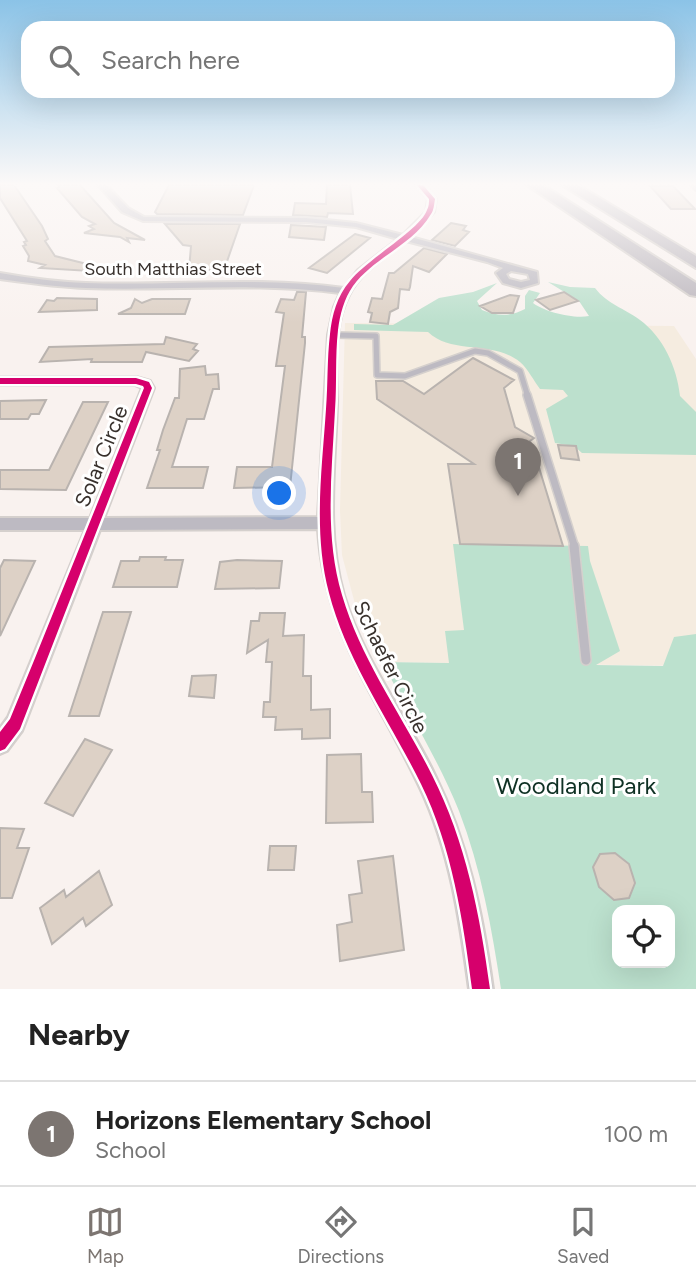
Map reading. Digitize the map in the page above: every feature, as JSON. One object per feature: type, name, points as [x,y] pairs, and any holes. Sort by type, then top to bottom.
[{"type":"highway","points":[[605,231],[696,291]]},
{"type":"highway","points":[[644,231],[696,263]]},
{"type":"street","points":[[383,231],[510,268]]},
{"type":"street","name":"Schaefer Circle","points":[[411,231],[366,268],[346,291],[339,306],[335,335],[328,558],[341,611],[354,642],[427,781],[447,829],[468,904],[481,989]]},
{"type":"street","name":"South Matthias Street","points":[[0,276],[66,285],[288,285],[346,291]]},
{"type":"street","name":"Solar Circle","points":[[0,381],[136,381],[146,384],[147,393],[94,523]]},
{"type":"street","points":[[0,744],[15,724],[94,523]]},
{"type":"street","points":[[0,524],[327,523]]},
{"type":"lane","points":[[335,335],[376,336],[377,375],[405,376],[475,351],[488,352],[520,371],[577,556],[586,660]]},
{"type":"shaded area","points":[[345,323],[674,326],[696,359],[696,666],[382,662],[355,604],[342,555],[340,510]]},
{"type":"green space","points":[[548,282],[570,287],[595,288],[610,302],[640,320],[656,335],[676,374],[680,396],[696,412],[696,455],[582,453],[574,446],[555,443],[546,409],[568,396],[563,390],[540,389],[523,365],[509,355],[449,343],[428,332],[354,330],[354,324],[393,325],[439,298],[473,292],[497,283],[477,301],[482,310],[504,315],[519,312],[525,309],[525,296],[529,290],[540,293],[533,303],[545,309],[567,316],[589,316],[579,301]]},
{"type":"green space","name":"Woodland Park","points":[[453,544],[588,546],[590,561],[620,651],[596,665],[663,666],[674,637],[696,634],[696,989],[501,989],[485,899],[474,854],[459,811],[432,754],[382,662],[449,663],[445,631],[464,630]]},
{"type":"building","points":[[21,231],[44,231],[48,239],[45,241],[55,256],[91,265],[90,271],[40,268],[45,265],[28,261],[29,256],[23,246],[27,241]]},
{"type":"building","points":[[129,231],[145,240],[127,238],[129,242],[120,237],[84,233]]},
{"type":"building","points":[[171,231],[238,231],[224,270],[189,270],[191,246],[183,245]]},
{"type":"building","points":[[290,231],[325,231],[324,240],[289,237]]},
{"type":"building","points":[[442,231],[469,232],[455,246],[432,240]]},
{"type":"building","points":[[355,234],[370,238],[327,273],[309,268]]},
{"type":"building","points":[[424,248],[447,254],[429,272],[413,266],[409,290],[400,289],[398,308],[390,312],[388,324],[370,322],[372,313],[368,312],[372,298],[382,299],[389,273],[394,273]]},
{"type":"building","points":[[297,292],[306,292],[302,337],[305,337],[305,343],[290,487],[234,488],[237,467],[272,467],[285,366],[276,366],[284,313],[276,312],[281,299],[294,300]]},
{"type":"building","points":[[564,292],[578,301],[550,310],[536,300]]},
{"type":"building","points":[[510,295],[519,296],[513,313],[492,313],[480,306]]},
{"type":"building","points":[[57,298],[97,299],[97,310],[39,312],[47,300],[54,301]]},
{"type":"building","points":[[135,299],[142,303],[152,299],[190,299],[185,314],[118,314],[131,308]]},
{"type":"building","points":[[166,337],[197,344],[193,349],[198,351],[189,361],[146,352],[142,362],[91,362],[92,359],[40,362],[49,347],[164,344]]},
{"type":"building","points":[[473,358],[514,380],[504,388],[515,427],[534,438],[530,441],[535,461],[563,546],[460,544],[448,464],[474,464],[377,399],[376,381],[403,381],[424,394]]},
{"type":"building","points":[[205,366],[206,375],[218,374],[219,389],[213,389],[204,419],[187,419],[172,467],[208,467],[203,488],[147,488],[160,450],[157,450],[163,430],[175,398],[179,398],[180,369]]},
{"type":"building","points":[[46,400],[39,414],[31,414],[28,419],[0,419],[0,401]]},
{"type":"building","points":[[83,402],[108,402],[66,490],[0,489],[0,470],[49,470]]},
{"type":"building","points":[[558,445],[576,446],[579,460],[561,458]]},
{"type":"building","points":[[140,557],[183,560],[177,587],[113,587],[121,561],[139,561]]},
{"type":"building","points":[[4,560],[35,561],[0,636],[0,568]]},
{"type":"building","points":[[282,561],[279,588],[215,589],[220,562]]},
{"type":"building","points":[[103,612],[131,612],[99,716],[69,716]]},
{"type":"building","points":[[260,613],[285,613],[283,636],[304,635],[303,676],[311,676],[311,710],[330,709],[330,738],[302,739],[302,729],[275,730],[276,717],[263,717],[264,702],[270,702],[272,662],[266,662],[268,640],[247,653],[251,621],[259,621]]},
{"type":"building","points":[[216,675],[214,698],[189,696],[192,676]]},
{"type":"building","points":[[85,739],[112,750],[73,816],[45,803]]},
{"type":"building","points":[[361,754],[362,792],[372,792],[373,822],[326,823],[327,755]]},
{"type":"building","points":[[0,828],[24,829],[17,848],[29,848],[12,898],[0,898]]},
{"type":"building","points":[[270,846],[296,846],[294,870],[268,870]]},
{"type":"building","points":[[615,853],[629,864],[635,883],[629,898],[614,900],[599,887],[593,867],[600,854]]},
{"type":"building","points":[[393,856],[404,950],[340,961],[337,925],[352,922],[349,895],[362,893],[358,861]]},
{"type":"building","points":[[99,871],[112,905],[86,926],[83,918],[52,944],[40,908],[64,890],[66,897]]},
{"type":"cycle path","points":[[412,231],[351,283],[343,296],[335,321],[327,477],[327,551],[336,596],[354,644],[427,780],[448,830],[463,882],[481,989]]},
{"type":"cycle path","points":[[0,381],[136,381],[146,384],[148,388],[15,724],[0,744]]},
{"type":"place","name":"Horizons Elementary School","points":[[518,496]]}]
